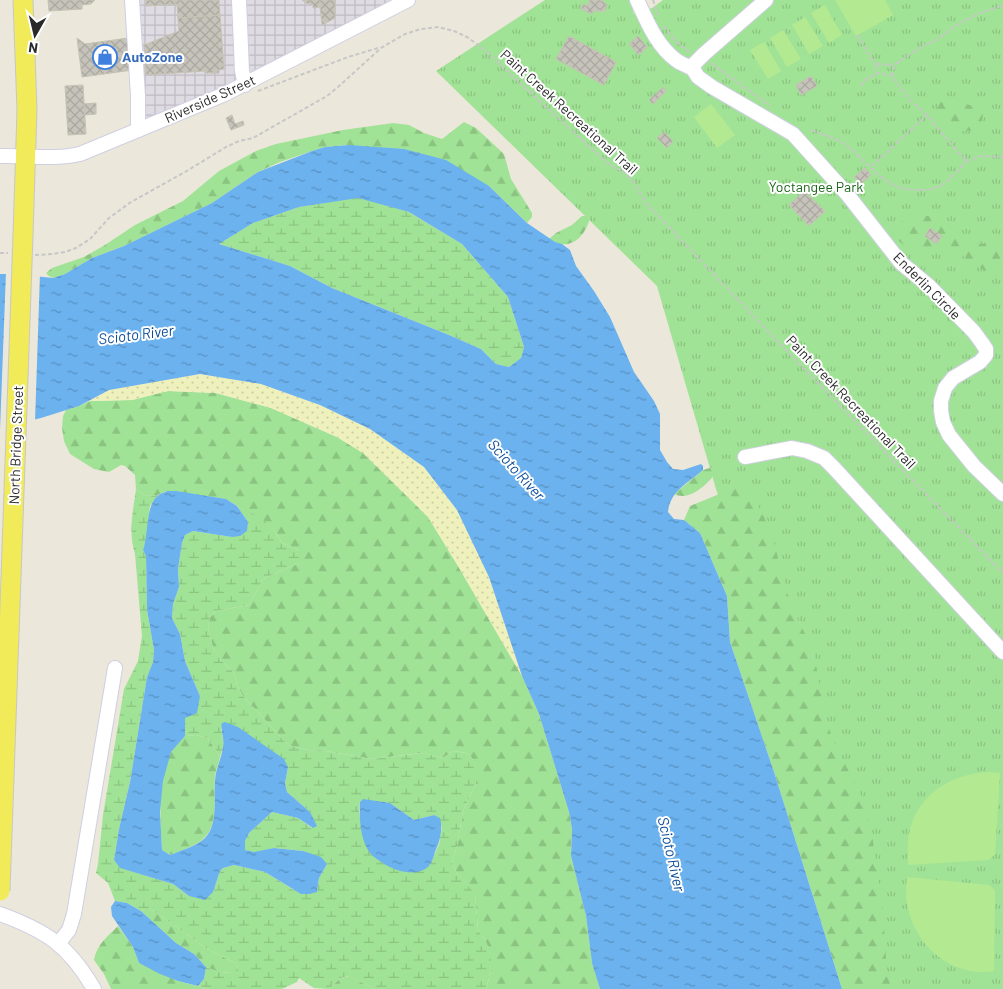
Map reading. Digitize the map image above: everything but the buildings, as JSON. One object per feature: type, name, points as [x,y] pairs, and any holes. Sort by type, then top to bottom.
[{"type":"main road","name":"North Bridge Street","points":[[0,891],[26,157],[27,110],[22,0]]},
{"type":"street","points":[[132,0],[138,96],[138,130]]},
{"type":"street","points":[[239,0],[242,71],[248,89]]},
{"type":"street","name":"Riverside Street","points":[[0,156],[50,157],[80,154],[225,94],[248,89],[408,0]]},
{"type":"street","points":[[637,0],[650,30],[662,46],[676,60],[693,69],[695,63],[704,54],[766,0]]},
{"type":"street","name":"Enderlin Circle","points":[[693,69],[698,77],[712,87],[793,134],[847,194],[901,263],[928,286],[982,342],[986,349],[986,355],[980,362],[953,378],[945,388],[940,410],[943,422],[958,446],[974,466],[1003,494]]},
{"type":"street","points":[[745,457],[792,448],[807,451],[824,458],[1003,652]]},
{"type":"street","points":[[58,944],[69,930],[74,914],[116,668]]},
{"type":"street","points":[[0,914],[44,933],[58,944],[84,972],[94,989]]},
{"type":"path","points":[[654,0],[658,16]]},
{"type":"path","points":[[875,64],[890,66],[895,64],[924,45],[937,40],[955,26],[982,12],[1001,6]]},
{"type":"path","points":[[661,22],[671,37],[690,52]]},
{"type":"path","name":"Paint Creek Recreational Trail","points":[[32,255],[52,254],[76,248],[90,239],[109,218],[131,202],[226,147],[239,141],[253,138],[327,96],[381,48],[405,34],[421,29],[438,27],[454,31],[481,47],[605,161],[625,174],[646,202],[773,337],[1003,573]]},
{"type":"path","points":[[857,35],[875,64],[878,74]]},
{"type":"path","points":[[248,89],[381,48]]},
{"type":"path","points":[[710,62],[772,108]]},
{"type":"path","points":[[892,76],[895,64]]},
{"type":"path","points":[[861,86],[864,82],[878,74],[892,76],[912,102],[927,115],[968,161]]},
{"type":"path","points":[[871,167],[927,115]]},
{"type":"path","points":[[811,130],[841,141],[886,182],[908,191],[932,189],[943,184],[968,161],[980,156],[1003,157]]},
{"type":"path","points":[[0,253],[8,253]]},
{"type":"shaded area","points":[[136,0],[416,0],[239,92],[143,132]]},
{"type":"green space","name":"Yoctangee Park","points":[[545,0],[630,0],[634,14],[652,8],[663,0],[1003,0],[1003,989],[867,989],[807,760],[716,489],[657,286],[436,71]]},
{"type":"green space","points":[[835,0],[885,0],[893,15],[856,36]]},
{"type":"green space","points":[[825,5],[842,35],[829,43],[811,13]]},
{"type":"green space","points":[[805,17],[823,46],[809,54],[792,25]]},
{"type":"green space","points":[[783,30],[801,59],[787,67],[770,38]]},
{"type":"green space","points":[[764,42],[781,71],[768,79],[750,50]]},
{"type":"green space","points":[[952,96],[966,104],[983,110],[982,121],[976,128],[968,131],[956,131],[937,113],[937,104],[943,97]]},
{"type":"green space","points":[[711,104],[735,135],[717,148],[694,117]]},
{"type":"green space","points":[[464,122],[476,128],[504,154],[511,179],[532,213],[532,217],[527,223],[489,186],[349,145],[325,147],[280,162],[258,172],[212,203],[124,246],[92,258],[65,274],[53,278],[46,273],[52,268],[84,257],[135,225],[183,201],[219,171],[256,151],[276,144],[343,130],[393,123],[409,125],[424,133],[442,139]]},
{"type":"green space","points":[[358,197],[409,212],[462,244],[508,297],[524,347],[521,358],[509,367],[496,364],[481,349],[332,288],[290,266],[219,244],[253,223],[299,207]]},
{"type":"green space","points":[[920,215],[942,218],[961,235],[980,244],[1003,240],[1003,275],[1000,276],[982,269],[954,250],[910,250],[895,238],[894,234],[900,222]]},
{"type":"green space","points":[[582,216],[590,217],[585,231],[576,241],[563,244],[549,239],[572,225]]},
{"type":"green space","points":[[168,391],[216,393],[271,408],[337,437],[363,453],[428,517],[522,676],[539,714],[569,812],[572,829],[571,856],[586,916],[592,962],[600,989],[486,989],[491,971],[487,944],[478,929],[475,895],[457,873],[452,863],[463,811],[476,783],[472,758],[466,753],[453,751],[443,758],[422,753],[372,759],[320,750],[311,751],[288,745],[243,696],[237,685],[234,673],[220,659],[213,648],[208,628],[210,617],[216,611],[249,605],[263,579],[299,563],[298,550],[282,543],[273,528],[226,499],[167,491],[158,495],[146,496],[136,489],[135,475],[125,466],[121,465],[109,472],[94,469],[70,454],[64,441],[62,428],[63,416],[66,410],[90,401],[132,400]]},
{"type":"green space","points":[[713,467],[717,468],[703,487],[687,496],[674,494],[703,470]]},
{"type":"green space","points":[[734,481],[742,483],[749,488],[773,538],[786,590],[813,649],[826,719],[833,740],[866,805],[883,910],[887,975],[892,989],[842,989],[775,775],[730,642],[727,596],[700,533],[684,520],[690,506],[717,495]]},
{"type":"green space","points":[[136,489],[146,496],[158,495],[150,506],[146,541],[143,550],[146,556],[147,610],[154,650],[153,662],[147,677],[130,782],[114,860],[121,868],[173,884],[189,896],[213,892],[220,871],[223,868],[234,865],[265,872],[294,890],[317,892],[319,878],[327,864],[303,851],[274,848],[254,853],[245,850],[245,841],[249,833],[272,812],[298,818],[312,828],[310,812],[287,792],[285,783],[288,767],[221,728],[224,745],[220,757],[208,738],[196,735],[185,736],[185,718],[200,696],[185,661],[180,634],[172,618],[173,604],[179,587],[178,569],[182,543],[185,535],[193,531],[232,537],[248,522],[237,506],[256,515],[273,528],[282,543],[298,550],[304,557],[299,563],[263,579],[249,605],[216,611],[210,617],[208,628],[213,648],[220,659],[234,673],[237,685],[243,696],[288,745],[311,751],[320,750],[372,759],[423,753],[443,758],[453,751],[466,753],[472,758],[475,766],[476,783],[463,811],[452,863],[457,873],[475,894],[478,929],[487,944],[491,958],[491,971],[486,989],[375,989],[348,976],[340,978],[329,989],[314,988],[299,978],[297,982],[282,989],[209,989],[198,986],[204,979],[206,967],[230,973],[238,971],[237,964],[206,948],[154,911],[147,908],[141,911],[127,903],[115,901],[108,883],[96,873],[103,815],[124,689],[138,661],[142,636],[132,538]],"holes":[[[360,802],[390,803],[414,820],[434,815],[442,827],[439,844],[430,865],[378,860],[369,851],[362,833],[359,811]]]},
{"type":"green space","points":[[196,735],[208,738],[220,757],[215,776],[214,817],[209,831],[202,840],[189,848],[170,855],[162,850],[160,813],[163,777],[173,749],[185,736]]},
{"type":"green space","points":[[989,772],[1000,773],[995,854],[989,860],[908,865],[909,834],[913,820],[928,797],[949,782],[962,777]]},
{"type":"green space","points":[[907,877],[989,885],[995,890],[994,971],[964,970],[939,957],[928,947],[912,922],[906,897]]},
{"type":"green space","points":[[147,908],[206,948],[237,964],[238,972],[219,972],[206,967],[194,954],[176,943],[141,911]]},
{"type":"green space","points":[[118,926],[133,947],[139,963],[178,981],[209,989],[111,989],[104,974],[94,960],[100,945]]},
{"type":"green space","points":[[349,976],[375,989],[329,989],[340,978]]},
{"type":"sand","points":[[200,374],[261,384],[320,405],[370,429],[424,467],[457,510],[489,577],[522,676],[428,517],[363,453],[337,437],[271,408],[216,393],[168,391],[132,400],[90,401],[108,390]]},
{"type":"water","name":"Scioto River","points":[[349,145],[404,149],[446,160],[489,186],[527,223],[570,250],[576,266],[610,317],[634,372],[654,401],[660,414],[660,450],[667,462],[673,469],[683,470],[701,464],[703,466],[703,470],[686,483],[672,498],[668,512],[674,519],[684,520],[700,533],[727,596],[730,642],[775,775],[842,989],[600,989],[592,963],[586,916],[571,856],[572,829],[569,812],[539,714],[522,676],[489,577],[457,510],[424,467],[370,429],[320,405],[261,384],[200,374],[109,390],[79,406],[0,428],[0,274],[53,278],[65,274],[92,258],[124,246],[212,203],[258,172],[325,147]],"holes":[[[358,198],[409,212],[462,244],[508,297],[524,347],[521,358],[509,367],[496,364],[481,349],[332,288],[290,266],[219,244],[253,223],[299,207]]]},
{"type":"water","points":[[167,491],[226,499],[237,506],[248,522],[247,531],[240,536],[232,537],[193,531],[185,535],[182,543],[178,569],[179,587],[173,604],[172,618],[180,634],[185,661],[200,696],[197,713],[185,718],[185,736],[171,752],[163,781],[160,812],[162,850],[170,855],[184,850],[202,841],[210,832],[214,816],[216,773],[222,754],[222,723],[225,722],[238,727],[284,759],[288,767],[285,783],[287,792],[310,812],[317,826],[313,828],[298,818],[272,812],[249,833],[245,841],[245,850],[254,852],[274,848],[303,851],[321,857],[327,864],[319,878],[317,892],[301,894],[265,872],[234,865],[223,868],[220,871],[213,892],[205,900],[189,896],[173,884],[120,868],[114,860],[130,782],[147,677],[153,662],[154,650],[147,610],[146,556],[143,550],[151,505],[159,495]]},
{"type":"water","points":[[363,799],[390,803],[414,820],[434,815],[440,818],[440,840],[429,866],[414,872],[396,870],[372,855],[365,845],[361,827],[360,802]]},
{"type":"water","points":[[115,901],[127,903],[141,911],[176,943],[194,954],[206,967],[204,979],[198,986],[160,974],[139,963],[133,947],[112,916],[111,907]]},
{"type":"pier","points":[[6,272],[40,273],[35,422],[0,430]]},
{"type":"place","name":"AutoZone","points":[[105,57]]}]
